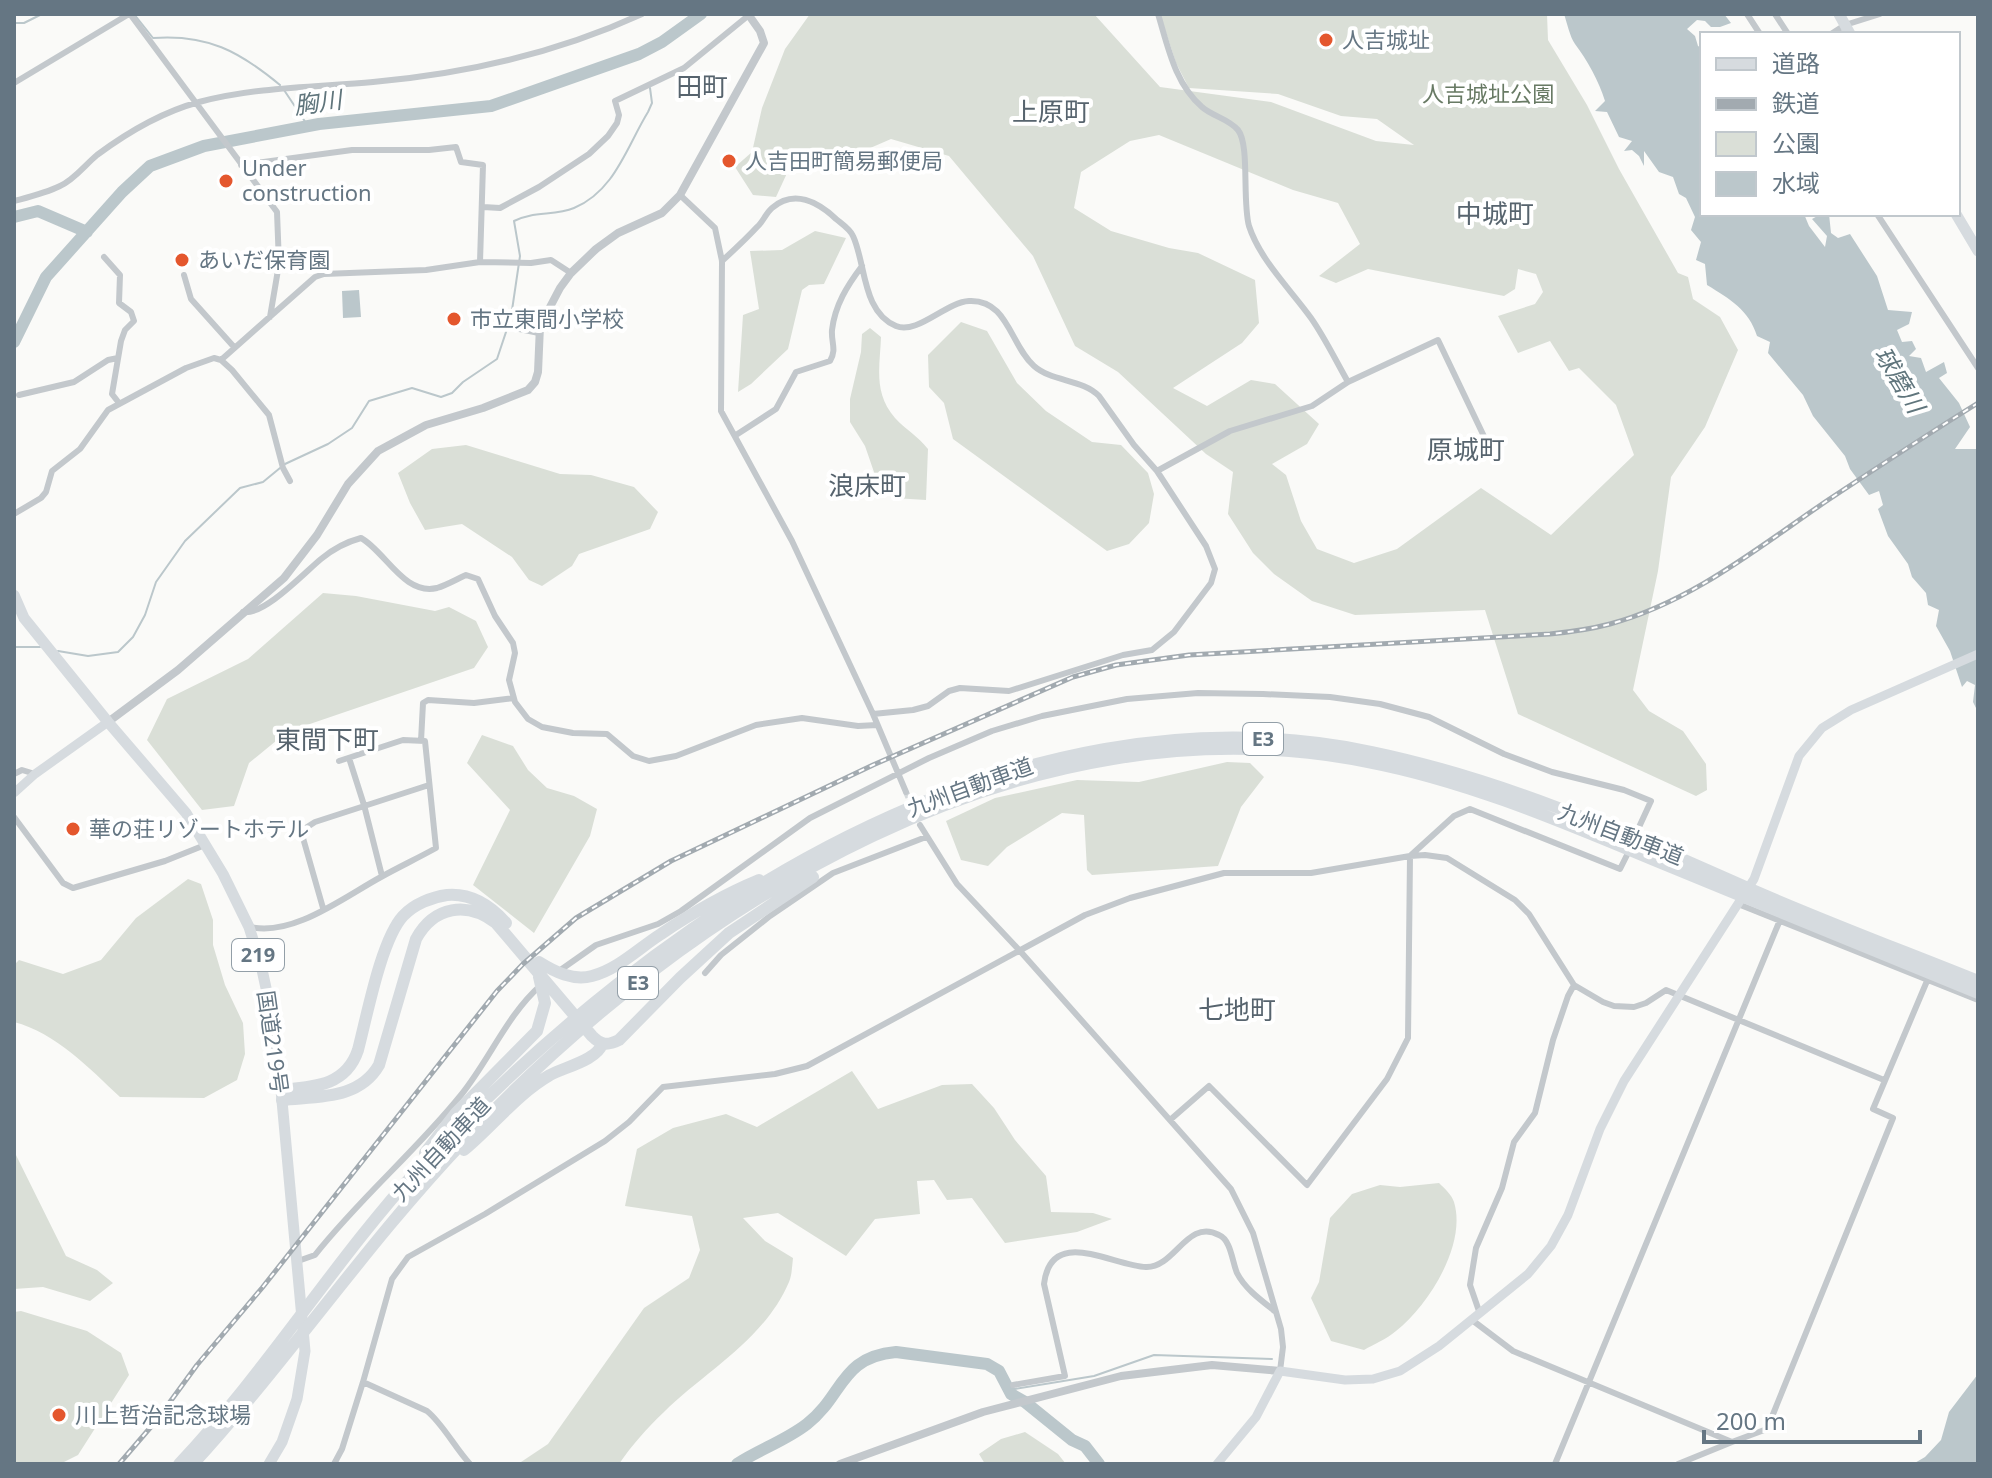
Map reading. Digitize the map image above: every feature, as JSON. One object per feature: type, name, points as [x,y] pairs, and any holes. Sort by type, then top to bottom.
[{"type":"highway","points":[[1839,14],[1848,30]]},
{"type":"highway","points":[[1957,216],[1978,251]]},
{"type":"highway","name":"国道219号","points":[[14,595],[24,618],[186,813],[249,927],[261,965],[271,1011],[281,1095],[305,1351],[297,1399],[282,1442],[269,1464]]},
{"type":"highway","name":"九州自動車道","points":[[323,1296],[375,1219],[466,1120],[568,1025],[677,941],[792,867],[877,822],[980,779],[1021,766],[1113,746],[1201,738],[1245,738],[1332,745],[1422,763],[1480,781],[1656,846],[1732,887],[1978,993]]},
{"type":"highway","name":"九州自動車道","points":[[193,1464],[323,1296],[427,1180],[524,1079],[627,991],[753,903],[882,832],[984,790],[1025,777],[1085,763],[1186,750],[1290,752],[1366,762],[1478,791],[1978,981]]},
{"type":"highway","points":[[597,1037],[619,1040],[729,933],[882,832]]},
{"type":"highway","points":[[554,985],[604,972],[663,932],[730,893],[792,867]]},
{"type":"highway","points":[[281,1095],[330,1083],[350,1067],[358,1050],[388,942],[394,928],[410,909],[440,896],[471,898],[497,913],[597,1037],[598,1053],[562,1068],[529,1090],[474,1142],[427,1180]]},
{"type":"highway","points":[[281,1095],[341,1093],[357,1088],[370,1078],[381,1059],[416,939],[434,917],[455,909],[477,911],[518,942]]},
{"type":"highway","points":[[375,1219],[456,1113],[537,1031],[554,985]]},
{"type":"highway","name":"九州自動車道","points":[[179,1464],[290,1338]]},
{"type":"main road","points":[[1217,1464],[1256,1417],[1280,1371],[1345,1380],[1373,1379],[1400,1371],[1421,1360],[1528,1274],[1551,1246],[1568,1215],[1600,1129],[1624,1081],[1754,879],[1799,756],[1822,728],[1851,710],[1978,654]]},
{"type":"main road","points":[[14,793],[35,774],[108,722]]},
{"type":"street","points":[[14,83],[129,14],[277,212],[279,264],[270,317]]},
{"type":"street","points":[[14,201],[63,185],[97,156],[146,123],[197,105],[235,95],[402,79],[463,68],[539,52],[587,37],[642,14]]},
{"type":"street","points":[[1158,14],[1179,80],[1187,92],[1209,114],[1238,130],[1245,150],[1243,175],[1246,211],[1257,243],[1313,321],[1348,382]]},
{"type":"street","points":[[1747,14],[1759,32]]},
{"type":"street","points":[[1775,14],[1787,32]]},
{"type":"street","points":[[1848,30],[1880,14]]},
{"type":"street","points":[[108,722],[178,670],[290,570],[317,535],[348,484],[378,451],[426,425],[483,408],[528,390],[538,372],[539,333],[551,302],[571,273],[618,233],[662,213],[680,195],[760,54],[764,43],[752,16],[684,68],[615,101],[619,115],[617,123],[600,145],[581,160],[500,208],[483,207]]},
{"type":"street","points":[[239,162],[352,150],[456,147],[461,162],[483,165],[480,262]]},
{"type":"street","points":[[680,195],[715,228],[722,261],[721,411],[792,541],[906,792]]},
{"type":"street","points":[[722,261],[760,226],[770,209],[784,201],[801,198],[814,201],[852,233],[873,303],[900,328],[913,326],[949,306],[968,301],[991,304],[1034,366],[1064,381],[1093,389],[1157,471],[1206,546],[1215,569],[1211,583],[1174,632],[1152,650],[1123,655],[1009,691],[960,688],[949,691],[928,706],[873,714]]},
{"type":"street","points":[[1878,216],[1978,368]]},
{"type":"street","points":[[104,257],[120,275],[119,303],[131,312],[134,321],[125,330],[118,358],[112,394],[119,403]]},
{"type":"street","points":[[14,514],[41,498],[52,471],[80,449],[108,410],[186,368],[202,361],[221,360],[307,282],[324,274],[551,260],[571,273]]},
{"type":"street","points":[[736,435],[776,409],[796,372],[830,361],[835,350],[832,335],[835,316],[844,290],[862,266]]},
{"type":"street","points":[[184,275],[191,299],[234,347]]},
{"type":"street","points":[[504,326],[539,333]]},
{"type":"street","points":[[1157,471],[1230,431],[1312,406],[1348,382],[1438,340],[1490,449]]},
{"type":"street","points":[[19,395],[74,382],[108,360],[118,358]]},
{"type":"street","points":[[221,360],[269,415],[283,468],[290,481]]},
{"type":"street","points":[[243,612],[256,611],[296,582],[321,558],[361,538],[372,544],[395,571],[420,587],[433,589],[466,575],[478,579],[495,616],[513,643],[515,653],[509,680],[514,698],[528,719],[542,727],[573,733],[607,734],[633,756],[649,761],[676,756],[756,725],[802,718],[858,726],[877,725]]},
{"type":"street","points":[[297,1256],[315,1255],[460,1097],[484,1065],[519,1006],[578,955],[596,945],[658,924],[681,911],[810,818],[929,758],[992,731],[1042,716],[1149,696],[1263,694],[1330,697],[1380,704],[1429,717],[1540,768],[1651,801],[1620,869],[1470,809],[1454,816],[1410,856],[1408,1038],[1387,1079],[1307,1185],[1209,1086],[1170,1120]]},
{"type":"street","points":[[421,741],[423,703],[428,700],[474,703],[514,698]]},
{"type":"street","points":[[249,927],[263,930],[303,921],[436,848],[425,741],[403,740],[339,761]]},
{"type":"street","points":[[349,758],[382,876]]},
{"type":"street","points":[[14,774],[22,770],[35,774]]},
{"type":"street","points":[[323,908],[301,831],[315,822],[429,785]]},
{"type":"street","points":[[14,817],[63,883],[73,888],[165,861],[205,844]]},
{"type":"street","points":[[840,1464],[983,1412],[1121,1376],[1212,1365],[1280,1371],[1283,1347],[1281,1329],[1253,1233],[1231,1189],[957,884],[920,825]]},
{"type":"street","points":[[705,973],[721,955],[770,916],[833,873],[926,837]]},
{"type":"street","points":[[334,1464],[342,1449],[392,1279],[408,1257],[605,1141],[629,1122],[663,1087],[775,1074],[807,1066],[1100,908],[1224,873],[1311,873],[1410,856],[1447,858],[1515,900],[1529,914],[1574,985],[1614,1006],[1634,1007],[1666,990],[1884,1080]]},
{"type":"street","points":[[1738,904],[1978,1000]]},
{"type":"street","points":[[1555,1464],[1780,920]]},
{"type":"street","points":[[1678,1464],[1767,1429],[1893,1118],[1873,1109],[1927,981]]},
{"type":"street","points":[[1574,985],[1553,1040],[1535,1113],[1514,1142],[1502,1188],[1476,1248],[1470,1285],[1476,1317],[1513,1351],[1732,1442]]},
{"type":"street","points":[[1013,1385],[1065,1376],[1044,1284],[1051,1261],[1062,1255],[1083,1251],[1124,1264],[1157,1267],[1190,1237],[1208,1231],[1227,1240],[1239,1276],[1259,1299],[1276,1312]]},
{"type":"street","points":[[363,1382],[427,1411],[436,1418],[453,1446],[470,1464]]},
{"type":"green space","name":"人吉城址公園","points":[[810,14],[1094,14],[1160,87],[1271,102],[1376,141],[1414,145],[1377,119],[1341,116],[1278,94],[1189,88],[1176,63],[1160,14],[1547,14],[1548,40],[1678,273],[1688,277],[1693,299],[1720,317],[1738,350],[1705,427],[1671,477],[1658,571],[1633,690],[1649,711],[1683,731],[1706,764],[1707,790],[1696,796],[1518,714],[1485,610],[1355,615],[1312,601],[1274,574],[1253,553],[1228,514],[1233,472],[1206,454],[1118,372],[1075,346],[1033,256],[949,156],[891,139],[838,162],[788,171],[776,197],[753,195],[735,167],[752,152],[762,108],[785,49]],"holes":[[[1159,135],[1293,190],[1338,203],[1360,244],[1319,276],[1336,283],[1368,269],[1504,296],[1515,289],[1518,269],[1536,274],[1543,292],[1535,304],[1498,316],[1518,353],[1550,341],[1569,371],[1579,368],[1616,405],[1634,455],[1551,535],[1481,488],[1397,549],[1354,563],[1317,549],[1301,521],[1286,475],[1272,464],[1307,444],[1319,424],[1275,384],[1251,380],[1207,406],[1173,388],[1242,343],[1259,323],[1255,280],[1198,253],[1111,231],[1074,208],[1081,172],[1130,141]]]},
{"type":"green space","points":[[815,231],[846,238],[824,284],[809,285],[802,290],[788,349],[751,384],[738,392],[743,315],[759,309],[750,251],[782,250]]},
{"type":"green space","points":[[961,322],[987,331],[1017,383],[1046,411],[1092,442],[1121,445],[1148,473],[1154,494],[1149,523],[1129,544],[1107,551],[953,439],[944,403],[929,387],[928,355]]},
{"type":"green space","points":[[870,328],[881,337],[879,379],[883,399],[895,418],[928,449],[926,500],[894,498],[875,475],[865,446],[850,422],[850,399],[862,334]]},
{"type":"green space","points":[[466,445],[560,474],[591,475],[634,487],[658,512],[650,529],[579,554],[572,566],[542,586],[529,580],[512,557],[462,524],[425,530],[410,503],[398,473],[432,449]]},
{"type":"green space","points":[[323,593],[435,611],[449,607],[476,621],[488,647],[474,668],[282,736],[249,763],[234,806],[202,810],[147,740],[167,699],[248,659]]},
{"type":"green space","points":[[482,735],[513,746],[528,770],[547,788],[574,796],[597,809],[590,836],[534,933],[473,885],[510,810],[467,763]]},
{"type":"green space","points":[[1227,762],[1250,763],[1264,777],[1241,807],[1218,866],[1092,875],[1087,870],[1084,815],[1062,813],[1007,847],[988,866],[961,860],[946,821],[995,798],[1077,780],[1139,782]]},
{"type":"green space","points":[[188,879],[201,884],[213,920],[213,945],[225,985],[243,1023],[245,1054],[237,1080],[204,1098],[120,1097],[58,1043],[14,1022],[14,965],[19,960],[63,974],[101,960],[136,918]]},
{"type":"green space","points":[[852,1071],[878,1109],[942,1085],[972,1084],[1046,1176],[1051,1212],[1093,1213],[1112,1219],[1077,1232],[1005,1243],[972,1198],[947,1200],[934,1180],[917,1181],[920,1214],[875,1219],[846,1256],[778,1213],[743,1218],[765,1241],[793,1258],[790,1279],[765,1321],[658,1418],[619,1464],[518,1464],[548,1444],[644,1308],[689,1278],[700,1250],[692,1216],[625,1206],[637,1149],[673,1128],[726,1114],[757,1127]]},
{"type":"green space","points":[[14,1151],[66,1256],[97,1270],[113,1283],[90,1301],[43,1287],[14,1289]]},
{"type":"green space","points":[[1439,1183],[1453,1199],[1457,1219],[1450,1255],[1432,1291],[1396,1331],[1364,1350],[1331,1341],[1311,1298],[1319,1282],[1330,1218],[1352,1194],[1380,1185],[1400,1187]]},
{"type":"green space","name":"川上哲治記念球場","points":[[21,1311],[87,1331],[121,1353],[129,1375],[78,1455],[60,1464],[14,1464],[14,1312]]},
{"type":"green space","points":[[1025,1432],[1058,1454],[1066,1464],[985,1464],[979,1454],[1001,1439]]},
{"type":"water","name":"球磨川","points":[[1564,14],[1724,14],[1731,23],[1711,27],[1705,21],[1697,20],[1687,29],[1700,47],[1700,216],[1805,216],[1825,247],[1827,236],[1812,219],[1829,216],[1831,233],[1838,238],[1850,234],[1877,276],[1888,310],[1912,312],[1909,324],[1897,330],[1902,342],[1912,341],[1916,349],[1909,356],[1921,358],[1926,372],[1944,362],[1947,373],[1939,378],[1959,403],[1970,427],[1955,449],[1978,449],[1978,712],[1973,702],[1975,685],[1967,681],[1962,687],[1950,651],[1936,626],[1939,610],[1928,605],[1926,593],[1912,577],[1908,564],[1888,536],[1878,509],[1883,505],[1879,491],[1869,495],[1850,469],[1845,456],[1813,416],[1803,395],[1768,353],[1770,342],[1757,336],[1738,306],[1707,285],[1705,264],[1696,260],[1701,242],[1691,230],[1695,217],[1686,198],[1679,194],[1673,177],[1659,172],[1644,151],[1644,166],[1632,150],[1624,151],[1632,141],[1619,137],[1607,112],[1595,111],[1605,101],[1592,71],[1573,41]]},
{"type":"water","points":[[359,290],[361,317],[343,318],[342,291]]},
{"type":"water","points":[[1978,1374],[1978,1464],[1913,1464],[1925,1457],[1941,1440],[1949,1412]]},
{"type":"waterway","points":[[14,23],[24,23],[42,14]]},
{"type":"waterway","points":[[134,14],[153,38],[190,39],[221,47],[280,85]]},
{"type":"waterway","name":"胸川","points":[[14,342],[46,277],[122,192],[150,166],[204,146],[319,124],[491,106],[639,54],[701,14]]},
{"type":"waterway","points":[[285,464],[328,444],[352,428],[369,401],[412,388],[441,397],[452,393],[497,359],[511,317],[520,256],[514,221],[574,208],[600,191],[618,166],[648,112],[652,103],[650,88]]},
{"type":"waterway","points":[[284,90],[308,126]]},
{"type":"waterway","points":[[14,217],[38,211],[87,232]]},
{"type":"waterway","points":[[58,651],[88,656],[118,652],[133,637],[145,615],[156,582],[185,541],[240,488],[263,482],[280,468]]},
{"type":"waterway","points":[[14,647],[40,647]]},
{"type":"waterway","points":[[737,1464],[807,1424],[853,1369],[864,1361],[896,1352],[987,1364],[999,1371],[1011,1394],[1072,1440],[1085,1446],[1099,1464]]},
{"type":"waterway","points":[[1008,1390],[1094,1376],[1154,1355],[1272,1359]]},
{"type":"tunnel","points":[[906,792],[914,810]]},
{"type":"railway","points":[[119,1464],[497,991],[576,918],[671,861],[873,765],[1073,677],[1116,665],[1189,655],[1550,634],[1603,626],[1640,614],[1669,602],[1724,571],[1978,403]]},
{"type":"place","name":"人吉城址","points":[[1326,40]]},
{"type":"place","name":"人吉田町簡易郵便局","points":[[729,161]]},
{"type":"place","name":"Under construction","points":[[226,181]]},
{"type":"place","name":"あいだ保育園","points":[[182,260]]},
{"type":"place","name":"市立東間小学校","points":[[454,319]]},
{"type":"place","name":"華の荘リゾートホテル","points":[[73,829]]},
{"type":"place","name":"川上哲治記念球場","points":[[59,1415]]},
{"type":"district","name":"田町","points":[[702,87]]},
{"type":"district","name":"上原町","points":[[1051,112]]},
{"type":"district","name":"中城町","points":[[1495,214]]},
{"type":"district","name":"原城町","points":[[1466,450]]},
{"type":"district","name":"浪床町","points":[[867,486]]},
{"type":"district","name":"東間下町","points":[[327,740]]},
{"type":"district","name":"七地町","points":[[1237,1010]]}]
